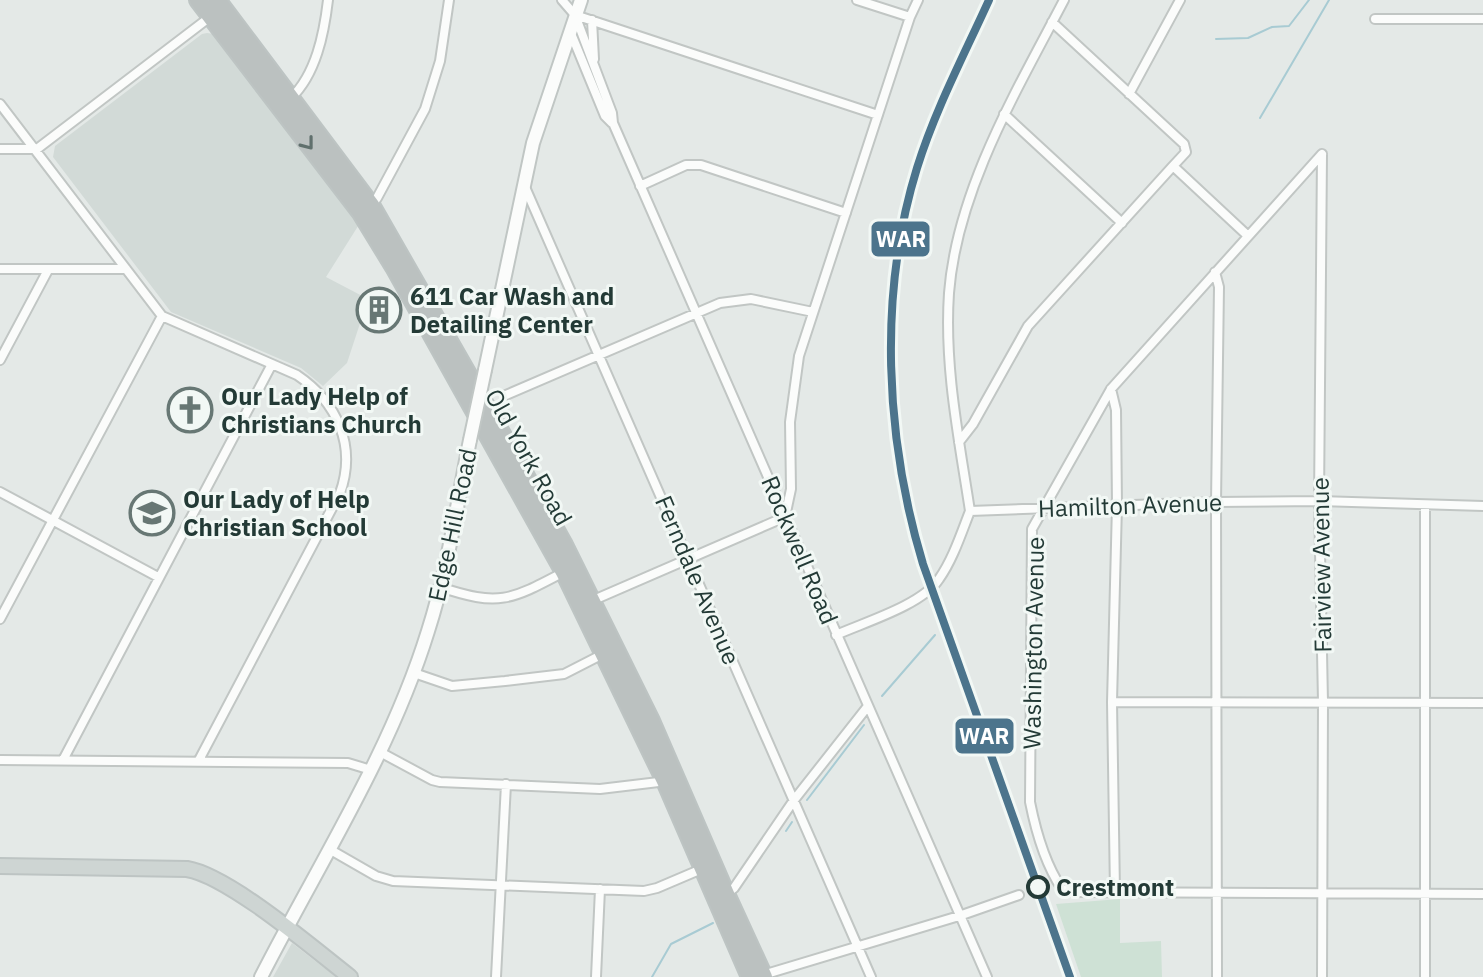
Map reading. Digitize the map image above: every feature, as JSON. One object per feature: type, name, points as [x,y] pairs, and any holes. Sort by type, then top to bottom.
[{"type":"highway","name":"Old York Road","points":[[198,0],[217,8],[366,209],[518,462],[671,780],[759,976]]},
{"type":"highway","name":"Old York Road","points":[[366,209],[564,572],[586,604]]},
{"type":"highway","name":"Old York Road","points":[[708,867],[726,894],[759,976]]},
{"type":"main road","points":[[0,866],[197,871],[213,877],[287,927],[350,977]]},
{"type":"street","points":[[286,102],[304,84],[312,67],[328,0]]},
{"type":"street","points":[[366,209],[377,198],[425,109],[440,61],[449,0]]},
{"type":"street","name":"Rockwell Road","points":[[562,0],[575,15],[613,123],[987,977]]},
{"type":"street","name":"Edge Hill Road","points":[[261,977],[380,752],[429,630],[533,143],[581,0]]},
{"type":"street","points":[[857,0],[910,17]]},
{"type":"street","points":[[586,604],[785,517],[791,489],[790,422],[795,382],[813,312],[918,0]]},
{"type":"street","points":[[836,635],[929,590],[939,580],[950,560],[970,511],[959,442],[950,350],[949,294],[954,255],[970,199],[1004,114],[1064,0]]},
{"type":"street","points":[[1129,94],[1180,0]]},
{"type":"street","points":[[0,149],[37,149],[217,8]]},
{"type":"street","points":[[575,15],[878,115]]},
{"type":"street","points":[[1375,19],[1483,19]]},
{"type":"street","name":"Rockwell Road","points":[[592,20],[594,68]]},
{"type":"street","points":[[959,442],[973,424],[1028,326],[1186,148],[1052,22]]},
{"type":"street","name":"Rockwell Road","points":[[570,31],[605,116],[613,123]]},
{"type":"street","points":[[0,104],[162,316],[309,383],[331,407],[345,439],[343,483],[199,760]]},
{"type":"street","points":[[1004,114],[1122,223]]},
{"type":"street","name":"Washington Avenue","points":[[1115,892],[1072,892],[1062,889],[1053,876],[1034,820],[1030,802],[1031,536],[1111,389],[1322,154]]},
{"type":"street","name":"Fairview Avenue","points":[[1322,154],[1319,501],[1323,702],[1322,977]]},
{"type":"street","points":[[640,186],[686,165],[701,165],[846,213]]},
{"type":"street","points":[[1173,166],[1247,235]]},
{"type":"street","name":"Ferndale Avenue","points":[[524,183],[871,977]]},
{"type":"street","points":[[0,269],[126,269]]},
{"type":"street","points":[[0,360],[48,270]]},
{"type":"street","points":[[1215,272],[1219,287],[1217,977]]},
{"type":"street","points":[[506,395],[720,303],[751,299],[813,312]]},
{"type":"street","points":[[0,619],[162,316]]},
{"type":"street","points":[[63,760],[272,364]]},
{"type":"street","points":[[1111,389],[1116,410],[1117,505],[1112,702],[1115,892],[1483,894]]},
{"type":"street","points":[[0,492],[158,577]]},
{"type":"street","name":"Hamilton Avenue","points":[[970,511],[1216,502],[1319,501],[1483,506]]},
{"type":"street","points":[[1425,505],[1425,977]]},
{"type":"street","points":[[440,587],[485,600],[502,599],[527,591],[564,572]]},
{"type":"street","points":[[414,673],[452,686],[505,681],[564,674],[609,651]]},
{"type":"street","points":[[1112,702],[1483,703]]},
{"type":"street","points":[[726,894],[734,888],[794,800],[868,706]]},
{"type":"street","points":[[380,752],[432,780],[600,789],[671,780]]},
{"type":"street","points":[[0,760],[348,763],[371,770]]},
{"type":"street","points":[[496,977],[506,784]]},
{"type":"street","points":[[329,849],[384,879],[500,886],[650,890],[708,867]]},
{"type":"street","points":[[596,977],[600,889]]},
{"type":"street","points":[[759,976],[1019,895]]},
{"type":"shaded area","points":[[207,33],[214,34],[360,223],[326,277],[368,299],[347,363],[323,386],[301,368],[171,312],[53,157],[55,146]]},
{"type":"shaded area","points":[[292,943],[323,967],[336,977],[273,977]]},
{"type":"green space","points":[[1120,899],[1120,943],[1161,941],[1162,977],[1081,977],[1056,904]]},
{"type":"waterway","points":[[1216,39],[1248,38],[1272,27],[1289,26],[1309,0]]},
{"type":"waterway","points":[[1260,118],[1329,0]]},
{"type":"waterway","points":[[882,696],[935,635]]},
{"type":"waterway","points":[[807,800],[864,725]]},
{"type":"waterway","points":[[786,831],[792,822]]},
{"type":"waterway","points":[[652,977],[671,944],[713,923]]},
{"type":"transit line","name":"WAR","points":[[989,0],[932,125],[905,216],[896,265],[892,315],[894,417],[910,516],[923,564],[1070,977]]},
{"type":"place","name":"611 Car Wash and Detailing Center","points":[[379,310]]},
{"type":"place","name":"Our Lady Help of Christians Church","points":[[190,410]]},
{"type":"place","name":"Our Lady of Help Christian School","points":[[152,513]]},
{"type":"place","name":"Crestmont","points":[[1038,887]]}]
